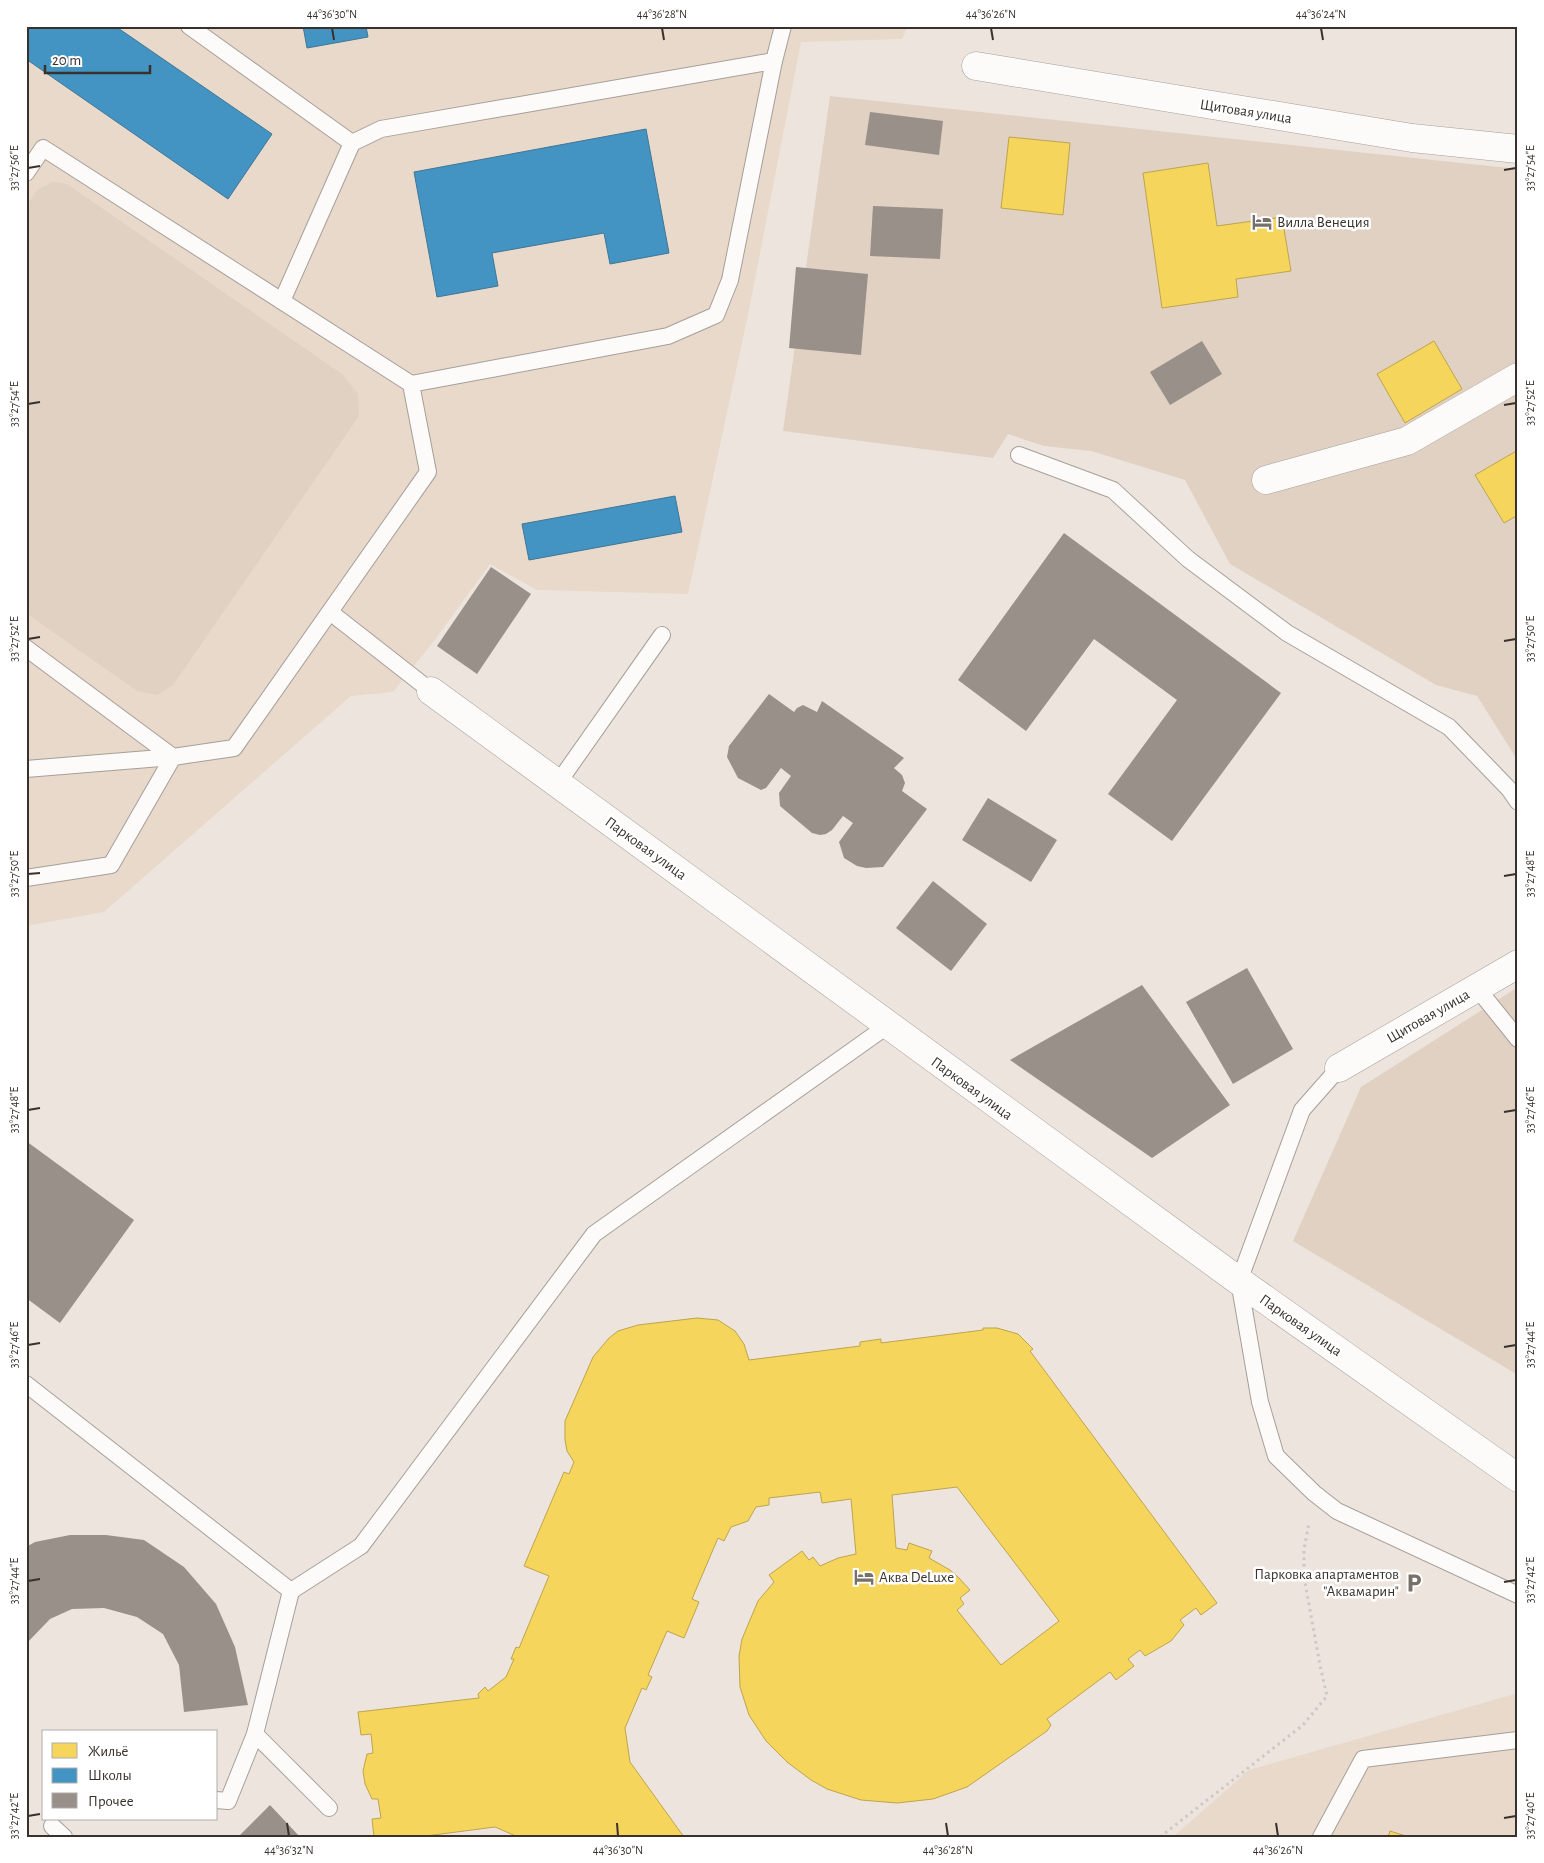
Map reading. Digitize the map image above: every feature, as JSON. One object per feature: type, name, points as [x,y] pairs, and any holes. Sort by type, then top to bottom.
[{"type":"street","name":"Щитовая улица","points":[[976,66],[1412,138],[1518,149]]},
{"type":"street","points":[[1266,480],[1407,441],[1518,378]]},
{"type":"street","name":"Парковая улица","points":[[431,692],[1239,1281],[1518,1478]]},
{"type":"street","name":"Щитовая улица","points":[[1339,1068],[1518,964]]},
{"type":"lane","points":[[189,26],[352,143]]},
{"type":"lane","points":[[26,173],[43,148],[411,384],[668,336],[716,315],[730,280],[774,61],[783,26]]},
{"type":"lane","points":[[282,301],[352,143],[381,129],[774,61]]},
{"type":"lane","points":[[26,769],[173,757],[234,748],[428,472],[411,384]]},
{"type":"lane","points":[[1019,455],[1113,490],[1188,559],[1287,633],[1449,727],[1509,789],[1518,802]]},
{"type":"lane","points":[[330,612],[431,692]]},
{"type":"lane","points":[[558,783],[662,635]]},
{"type":"lane","points":[[26,648],[173,757]]},
{"type":"lane","points":[[26,878],[111,865],[173,757]]},
{"type":"lane","points":[[1477,988],[1517,1037]]},
{"type":"lane","points":[[218,1800],[228,1801],[255,1734],[291,1591],[361,1546],[594,1234],[887,1026]]},
{"type":"lane","points":[[1339,1068],[1302,1110],[1239,1281],[1260,1402],[1276,1456],[1314,1493],[1337,1511],[1518,1595]]},
{"type":"lane","points":[[26,1384],[291,1591]]},
{"type":"lane","points":[[255,1734],[329,1808]]},
{"type":"lane","points":[[1321,1837],[1363,1759],[1518,1740]]},
{"type":"path","points":[[1160,1837],[1303,1725],[1328,1696],[1320,1665],[1304,1577],[1304,1549],[1314,1493]]},
{"type":"shaded area","points":[[26,26],[908,26],[902,39],[801,42],[748,315],[688,594],[537,590],[490,564],[434,641],[393,692],[351,696],[104,912],[26,926]]},
{"type":"shaded area","points":[[830,96],[1518,169],[1518,761],[1477,696],[1436,685],[1230,564],[1185,480],[1091,451],[1044,446],[1008,434],[993,458],[783,431]]},
{"type":"shaded area","points":[[53,182],[67,184],[342,374],[358,394],[359,416],[173,685],[157,695],[137,691],[26,613],[26,207],[37,190]]},
{"type":"shaded area","points":[[1518,987],[1518,1375],[1293,1241],[1361,1087]]},
{"type":"shaded area","points":[[1518,1693],[1518,1837],[1173,1837],[1249,1770]]},
{"type":"building: Жильё","points":[[1009,137],[1070,143],[1063,215],[1001,208]]},
{"type":"building: Жильё","points":[[1208,163],[1217,226],[1282,217],[1291,271],[1236,279],[1238,297],[1162,308],[1143,173]]},
{"type":"building: Жильё","points":[[1434,341],[1462,389],[1405,423],[1377,374]]},
{"type":"building: Жильё","points":[[1518,450],[1518,515],[1504,523],[1475,475]]},
{"type":"building: Жильё","name":"Аква DeLuxe","points":[[697,1318],[718,1320],[735,1331],[744,1344],[749,1360],[860,1346],[860,1342],[881,1339],[881,1343],[983,1330],[983,1328],[997,1328],[1018,1334],[1033,1349],[1030,1351],[1217,1603],[1201,1615],[1196,1608],[1180,1620],[1184,1625],[1171,1641],[1145,1656],[1140,1650],[1128,1659],[1134,1666],[1116,1680],[1110,1672],[1047,1719],[1051,1725],[1047,1731],[967,1787],[933,1799],[897,1803],[861,1800],[827,1789],[787,1762],[766,1741],[749,1715],[740,1687],[739,1656],[742,1639],[758,1601],[774,1582],[769,1575],[802,1551],[809,1560],[813,1557],[820,1566],[838,1558],[856,1554],[851,1499],[822,1503],[820,1492],[769,1498],[769,1505],[756,1507],[748,1521],[731,1527],[724,1541],[718,1538],[692,1599],[699,1602],[684,1638],[667,1631],[648,1675],[652,1677],[646,1690],[642,1688],[625,1728],[630,1762],[684,1837],[518,1837],[495,1827],[418,1837],[374,1837],[372,1819],[381,1818],[378,1799],[372,1799],[365,1784],[363,1771],[367,1754],[373,1753],[371,1734],[361,1735],[358,1712],[479,1698],[478,1694],[485,1687],[488,1691],[506,1677],[514,1659],[511,1659],[516,1647],[519,1648],[549,1576],[524,1566],[564,1472],[569,1474],[574,1462],[567,1451],[565,1421],[593,1357],[609,1338],[618,1331],[638,1325]],"holes":[[[957,1487],[1059,1621],[1001,1665],[957,1610],[964,1604],[960,1598],[970,1590],[950,1570],[929,1558],[932,1551],[909,1543],[907,1550],[896,1548],[892,1495]]]},
{"type":"building: Жильё","points":[[1390,1831],[1409,1837],[1388,1837]]},
{"type":"building: Школы","points":[[26,26],[115,26],[272,134],[228,199],[26,59]]},
{"type":"building: Школы","points":[[303,26],[366,26],[368,37],[307,48]]},
{"type":"building: Школы","points":[[646,129],[669,253],[610,264],[604,233],[492,253],[498,286],[437,297],[414,172]]},
{"type":"building: Школы","points":[[675,496],[682,532],[529,560],[522,524]]},
{"type":"building: Прочее","points":[[870,112],[943,121],[939,155],[865,145]]},
{"type":"building: Прочее","points":[[873,206],[943,209],[940,259],[870,256]]},
{"type":"building: Прочее","points":[[796,267],[868,274],[861,355],[789,348]]},
{"type":"building: Прочее","points":[[1202,341],[1222,374],[1170,405],[1150,372]]},
{"type":"building: Прочее","points":[[1064,533],[1281,693],[1172,841],[1108,794],[1177,700],[1094,639],[1026,731],[958,680]]},
{"type":"building: Прочее","points":[[491,567],[531,594],[477,674],[437,646]]},
{"type":"building: Прочее","points":[[769,694],[794,712],[803,705],[817,712],[822,701],[904,758],[894,768],[902,775],[905,783],[902,791],[927,809],[883,867],[866,868],[857,866],[844,858],[839,842],[853,823],[843,816],[832,830],[820,835],[812,833],[780,806],[779,793],[791,776],[781,768],[766,788],[761,790],[738,778],[727,757],[729,746]]},
{"type":"building: Прочее","points":[[988,798],[1057,840],[1031,882],[962,840]]},
{"type":"building: Прочее","points":[[933,881],[987,924],[951,971],[896,928]]},
{"type":"building: Прочее","points":[[1247,968],[1293,1049],[1233,1084],[1186,1002]]},
{"type":"building: Прочее","points":[[1142,985],[1230,1105],[1152,1158],[1010,1060]]},
{"type":"building: Прочее","points":[[26,1141],[134,1220],[60,1323],[26,1298]]},
{"type":"building: Прочее","points":[[70,1535],[106,1535],[144,1540],[184,1567],[216,1604],[235,1647],[248,1705],[184,1712],[179,1665],[163,1634],[137,1617],[104,1608],[72,1609],[50,1619],[26,1644],[26,1547],[35,1542]]},
{"type":"building: Прочее","points":[[270,1805],[300,1837],[238,1837]]},
{"type":"place","name":"Вилла Венеция","points":[[1262,222]]},
{"type":"place","name":"Аква DeLuxe","points":[[864,1577]]},
{"type":"place","name":"Парковка апартаментов \"Аквамарин\"","points":[[1414,1583]]}]
